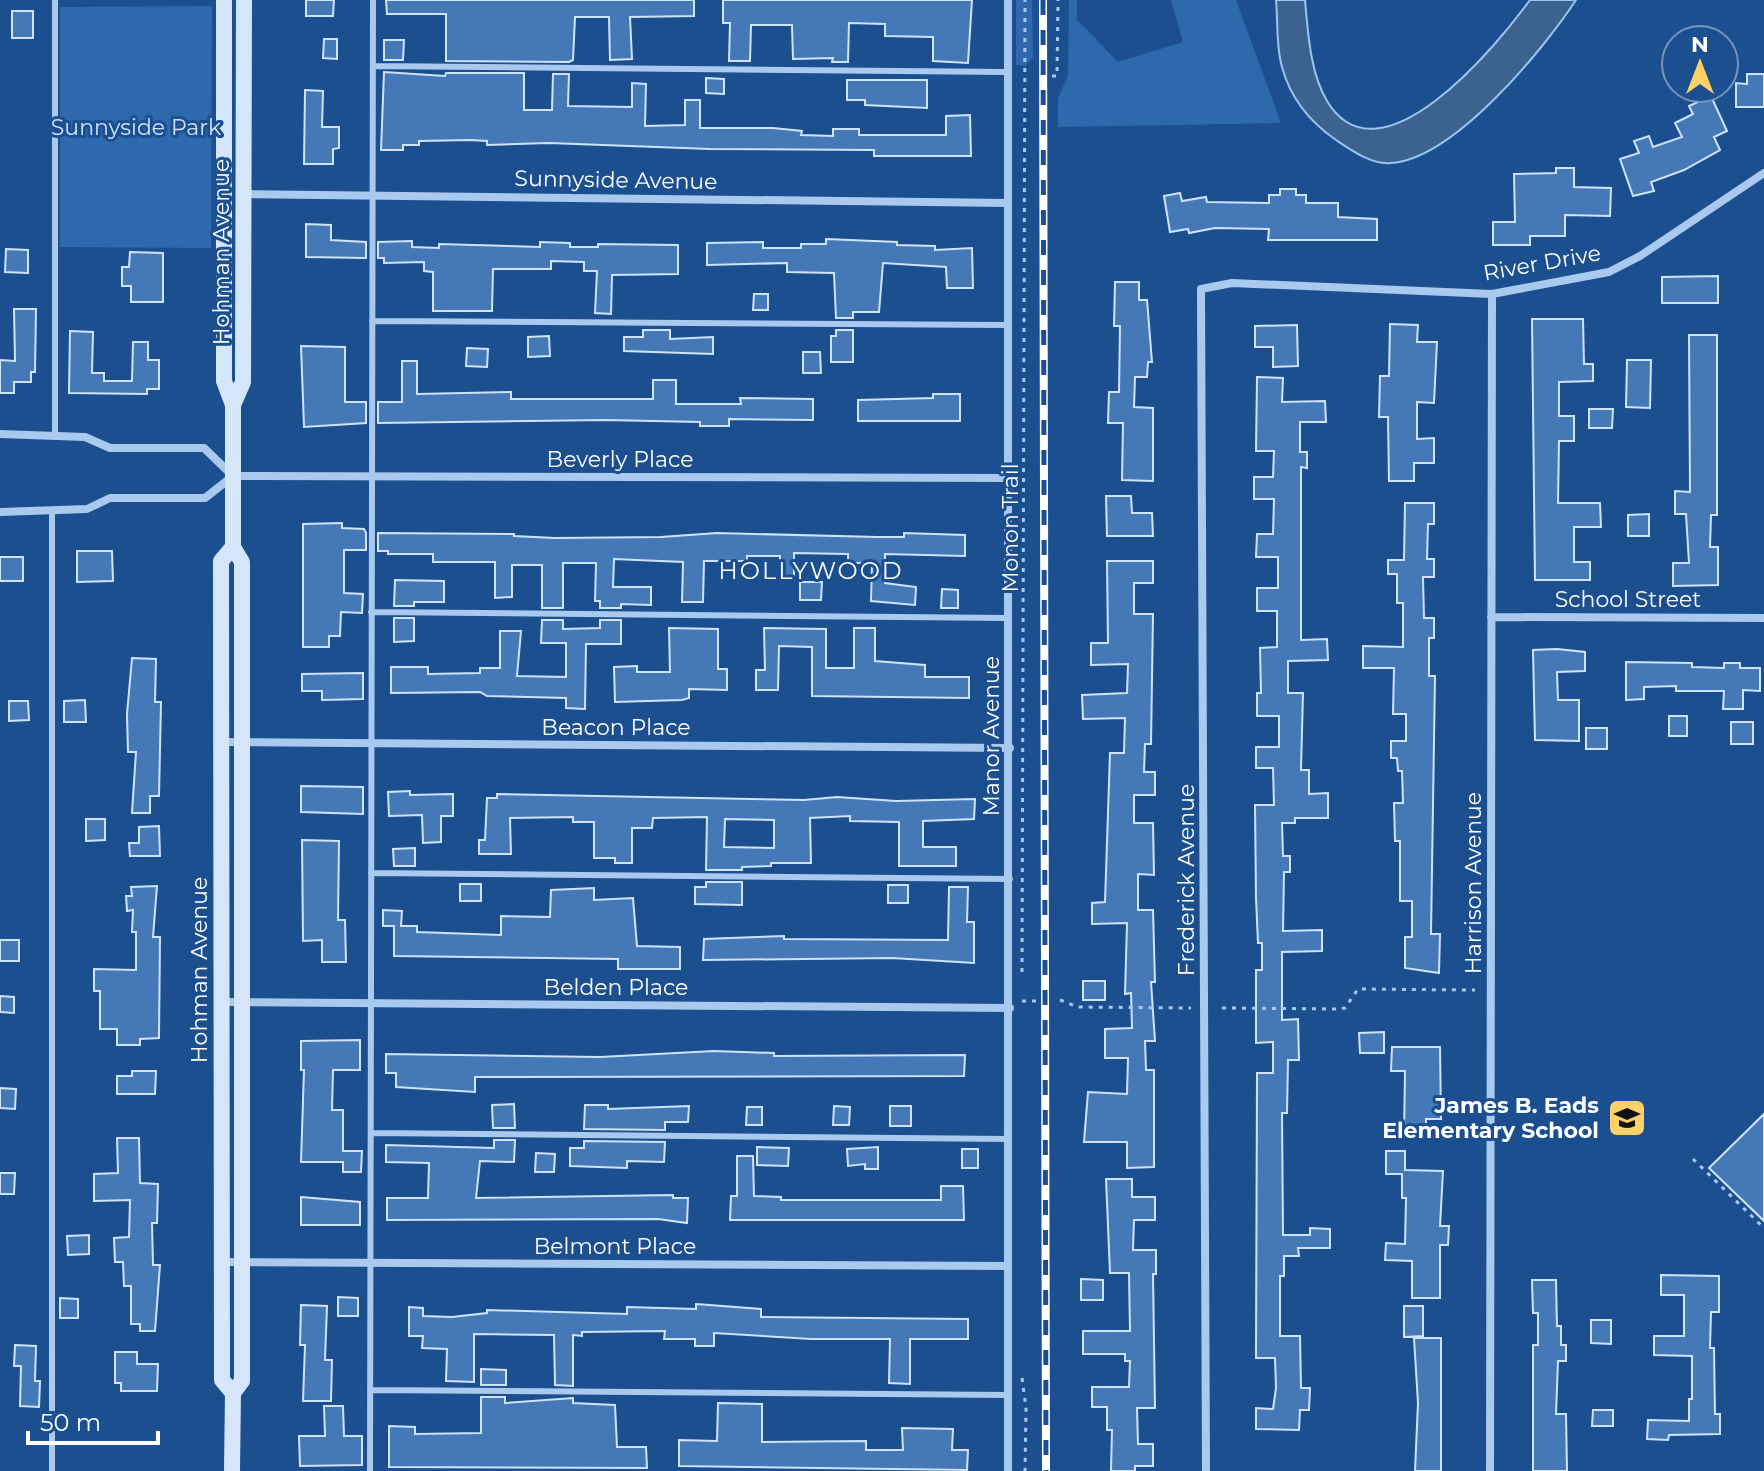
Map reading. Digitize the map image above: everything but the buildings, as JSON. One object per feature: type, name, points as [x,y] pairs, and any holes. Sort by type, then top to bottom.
[{"type":"main road","name":"Hohman Avenue","points":[[224,0],[224,381],[233,405],[233,547],[242,562],[243,742],[242,1381],[233,1393],[232,1471]]},
{"type":"main road","name":"Hohman Avenue","points":[[233,405],[243,382],[244,0]]},
{"type":"main road","name":"Hohman Avenue","points":[[233,547],[221,561],[222,1380],[233,1393]]},
{"type":"street","name":"Manor Avenue","points":[[1008,0],[1008,1471]]},
{"type":"street","name":"River Drive","points":[[1201,289],[1232,283],[1492,294],[1609,272],[1640,256],[1764,173]]},
{"type":"street","name":"Sunnyside Avenue","points":[[224,194],[1007,203]]},
{"type":"street","name":"Frederick Avenue","points":[[1201,289],[1206,1471]]},
{"type":"street","name":"Harrison Avenue","points":[[1490,1471],[1492,294]]},
{"type":"street","points":[[0,434],[85,437],[110,448],[204,448],[233,476],[205,498],[110,498],[87,509],[0,512]]},
{"type":"street","name":"Beverly Place","points":[[233,476],[1007,478]]},
{"type":"street","name":"School Street","points":[[1491,617],[1764,618]]},
{"type":"street","name":"Beacon Place","points":[[221,742],[1010,748]]},
{"type":"street","name":"Belden Place","points":[[221,1002],[1010,1008]]},
{"type":"street","name":"Belmont Place","points":[[222,1262],[1007,1266]]},
{"type":"lane","points":[[55,0],[55,434]]},
{"type":"lane","points":[[370,1471],[373,0]]},
{"type":"lane","points":[[373,66],[1007,72]]},
{"type":"lane","points":[[372,321],[1007,325]]},
{"type":"lane","points":[[52,512],[52,1471]]},
{"type":"lane","points":[[371,612],[1008,618]]},
{"type":"lane","points":[[371,873],[1010,879]]},
{"type":"lane","points":[[371,1133],[1009,1139]]},
{"type":"lane","points":[[370,1390],[1008,1395]]},
{"type":"path","name":"Monon Trail","points":[[1020,979],[1025,964],[1025,0]]},
{"type":"path","points":[[1052,76],[1057,76],[1058,0]]},
{"type":"path","points":[[1025,76],[1031,76]]},
{"type":"path","points":[[1222,1008],[1345,1008],[1353,991],[1358,989],[1475,990]]},
{"type":"path","points":[[1018,1000],[1036,1001]]},
{"type":"path","points":[[1060,1000],[1078,1007],[1194,1008]]},
{"type":"path","points":[[1693,1159],[1764,1228]]},
{"type":"green space","points":[[1016,0],[1032,0],[1033,58],[1025,66],[1016,65]]},
{"type":"green space","points":[[1069,0],[1077,0],[1077,20],[1118,62],[1183,42],[1171,0],[1236,0],[1281,123],[1058,127],[1058,98],[1068,76]]},
{"type":"green space","name":"Sunnyside Park","points":[[212,6],[211,248],[60,247],[60,7]]},
{"type":"shaded area","points":[[1276,0],[1305,0],[1313,65],[1327,101],[1350,124],[1377,129],[1406,119],[1436,100],[1492,47],[1530,0],[1576,0],[1520,72],[1469,123],[1416,157],[1384,163],[1348,148],[1327,133],[1302,108],[1290,89],[1280,59]]},
{"type":"railway","points":[[1043,0],[1046,1471]]},
{"type":"place","name":"James B. Eads Elementary School","points":[[1627,1118]]},
{"type":"district","name":"HOLLYWOOD","points":[[811,570]]}]
